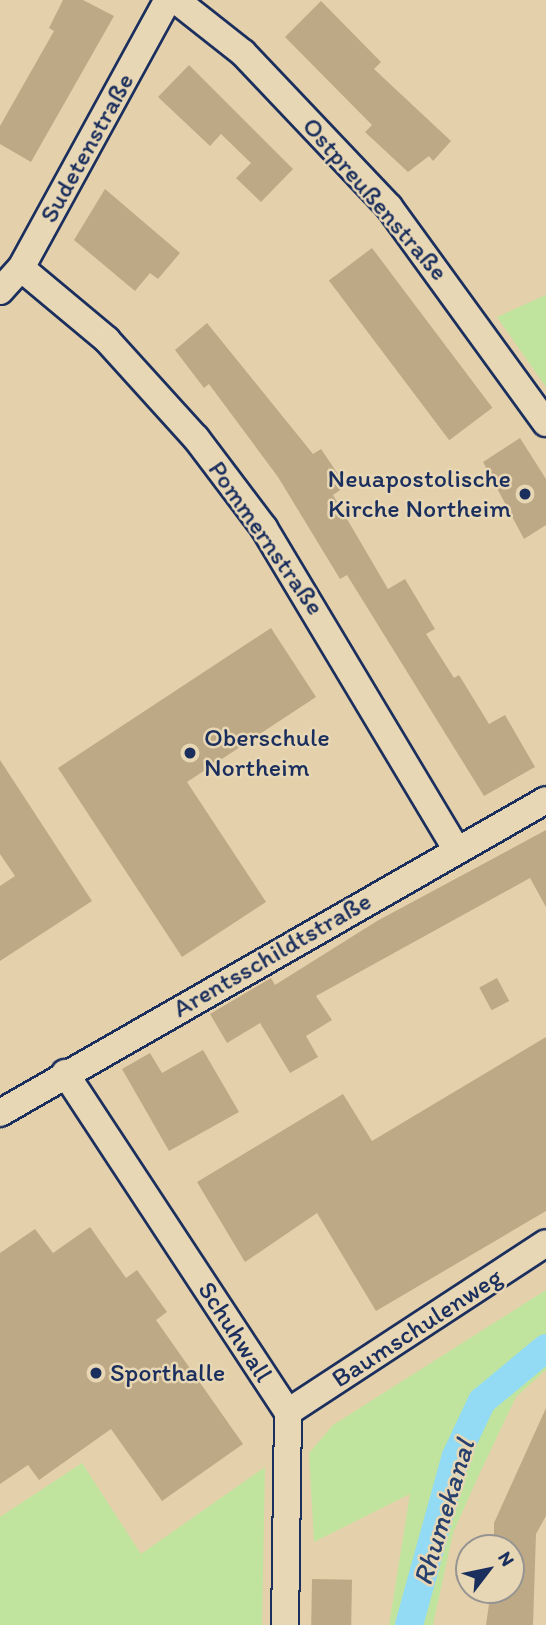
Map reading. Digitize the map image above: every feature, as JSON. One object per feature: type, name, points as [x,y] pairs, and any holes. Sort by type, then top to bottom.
[{"type":"street","name":"Sudetenstraße","points":[[0,291],[21,268],[168,0]]},
{"type":"street","name":"Ostpreußenstraße","points":[[176,0],[243,53],[380,198],[546,423]]},
{"type":"street","name":"Pommernstraße","points":[[21,268],[107,340],[196,439],[264,528],[457,850]]},
{"type":"street","name":"Arentsschildtstraße","points":[[0,1113],[65,1073],[546,800]]},
{"type":"street","name":"Schuhwall","points":[[65,1073],[288,1412]]},
{"type":"street","name":"Baumschulenweg","points":[[288,1412],[546,1243]]},
{"type":"street","points":[[285,1625],[288,1412]]},
{"type":"green space","points":[[546,295],[546,387],[497,317]]},
{"type":"green space","points":[[546,1290],[546,1370],[516,1397],[453,1533],[433,1625],[389,1625],[410,1494],[314,1542],[309,1453],[333,1425]]},
{"type":"green space","points":[[82,1463],[141,1554],[265,1467],[262,1625],[0,1625],[0,1517]]},
{"type":"building","points":[[63,0],[83,0],[114,16],[31,162],[0,144],[0,126],[54,31],[49,28]]},
{"type":"building","points":[[321,1],[381,62],[374,69],[451,141],[433,161],[429,156],[408,172],[365,132],[372,125],[285,37]]},
{"type":"building","points":[[189,65],[293,169],[261,202],[236,178],[251,163],[221,134],[210,146],[158,97]]},
{"type":"building","points":[[105,189],[180,253],[158,279],[150,273],[135,291],[74,240]]},
{"type":"building","points":[[372,248],[492,408],[449,440],[329,280]]},
{"type":"building","points":[[207,323],[313,454],[321,449],[346,486],[333,495],[388,589],[405,579],[435,629],[426,634],[454,678],[459,675],[489,724],[505,715],[535,767],[484,796],[347,575],[340,579],[278,477],[209,384],[204,388],[175,350]]},
{"type":"building","name":"Neuapostolische Kirche Northeim","points":[[520,438],[546,479],[546,525],[524,539],[483,462]]},
{"type":"building","name":"Oberschule Northeim","points":[[271,628],[316,697],[187,782],[266,902],[182,957],[58,768]]},
{"type":"building","points":[[0,760],[92,901],[0,961],[0,886],[15,876],[0,854]]},
{"type":"building","points":[[546,830],[546,907],[530,878],[316,996],[332,1020],[306,1036],[318,1057],[290,1073],[260,1023],[227,1043],[210,1014],[271,978],[275,985],[377,921]]},
{"type":"building","points":[[497,978],[509,1001],[492,1010],[479,987]]},
{"type":"building","points":[[546,1037],[546,1211],[376,1311],[317,1213],[245,1262],[197,1182],[343,1094],[372,1141]]},
{"type":"building","points":[[203,1050],[239,1112],[169,1151],[122,1069],[150,1053],[162,1073]]},
{"type":"building","name":"Sporthalle","points":[[90,1227],[126,1278],[137,1270],[167,1312],[156,1320],[243,1444],[162,1501],[111,1429],[39,1480],[28,1465],[0,1484],[0,1253],[35,1229],[53,1253]]},
{"type":"building","points":[[546,1408],[546,1516],[536,1534],[533,1625],[486,1625],[489,1604],[525,1604],[525,1534],[494,1534],[494,1523]]},
{"type":"building","points":[[312,1579],[352,1580],[351,1625],[311,1625]]},
{"type":"waterway","name":"Rhumekanal","points":[[409,1625],[456,1456],[482,1401],[546,1348]]},
{"type":"place","name":"Neuapostolische Kirche Northeim","points":[[525,494]]},
{"type":"place","name":"Oberschule Northeim","points":[[190,753]]},
{"type":"place","name":"Sporthalle","points":[[96,1373]]}]
